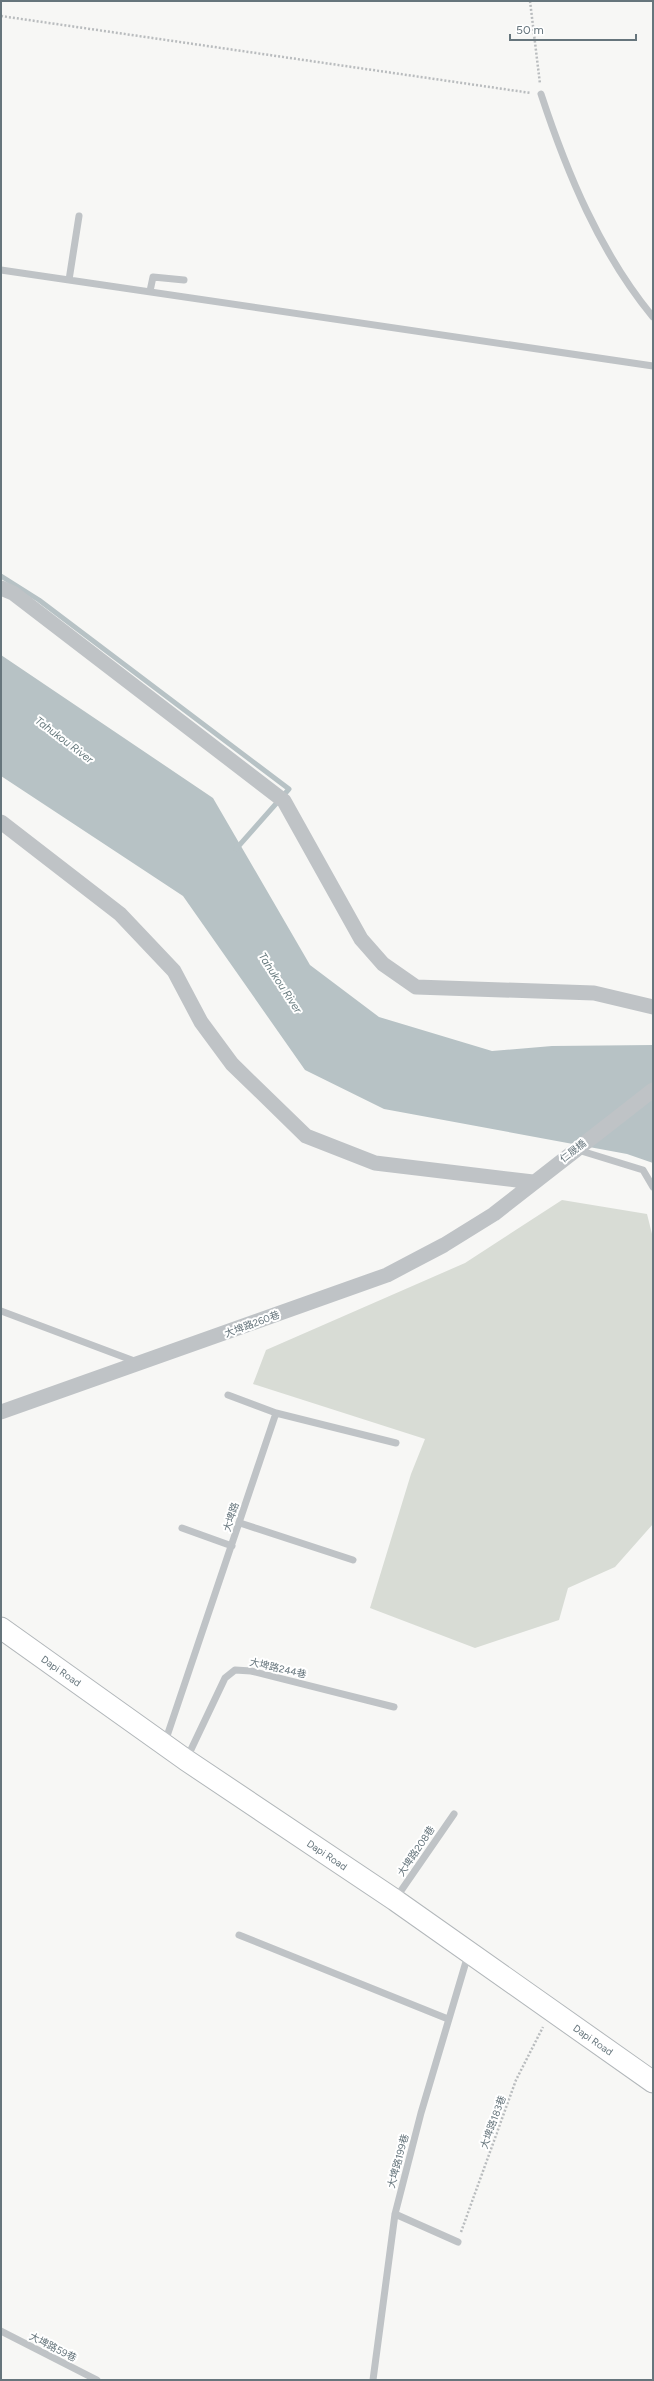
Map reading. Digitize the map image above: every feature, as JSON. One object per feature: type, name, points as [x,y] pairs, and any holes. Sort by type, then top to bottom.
[{"type":"main road","name":"Dapi Road","points":[[1,1628],[186,1760],[395,1900],[653,2082]]},
{"type":"street","points":[[1,588],[13,593],[284,801],[361,939],[383,964],[416,987],[594,993],[653,1007]]},
{"type":"street","points":[[1,822],[120,914],[174,971],[201,1022],[232,1064],[306,1136],[375,1163],[533,1182]]},
{"type":"street","name":"仁晟橋","points":[[494,1214],[533,1182],[653,1090]]},
{"type":"street","name":"大埤路260巷","points":[[1,1412],[387,1275],[444,1245],[494,1214]]},
{"type":"lane","points":[[541,94],[553,130],[588,213],[608,251],[637,297],[653,317]]},
{"type":"lane","points":[[69,280],[79,216]]},
{"type":"lane","points":[[1,270],[653,366]]},
{"type":"lane","points":[[150,291],[153,277],[184,280]]},
{"type":"lane","points":[[576,1149],[643,1170],[653,1187]]},
{"type":"lane","points":[[1,1311],[141,1363]]},
{"type":"lane","points":[[228,1395],[276,1413],[396,1443]]},
{"type":"lane","name":"大埤路","points":[[165,1744],[276,1413]]},
{"type":"lane","points":[[240,1523],[353,1560]]},
{"type":"lane","points":[[182,1528],[232,1546]]},
{"type":"lane","name":"大埤路244巷","points":[[186,1760],[225,1678],[235,1670],[251,1671],[394,1707]]},
{"type":"lane","name":"大埤路208巷","points":[[395,1900],[454,1814]]},
{"type":"lane","points":[[239,1935],[448,2019]]},
{"type":"lane","name":"大埤路199巷","points":[[373,2380],[395,2214],[448,2019],[468,1952]]},
{"type":"lane","points":[[395,2214],[458,2242]]},
{"type":"lane","name":"大埤路59巷","points":[[1,2331],[97,2380]]},
{"type":"path","points":[[1,16],[541,94],[530,1]]},
{"type":"path","name":"大埤路183巷","points":[[458,2242],[516,2080],[551,2011]]},
{"type":"shaded area","points":[[562,1200],[647,1214],[653,1238],[653,1524],[615,1567],[568,1588],[559,1620],[475,1648],[370,1608],[411,1474],[425,1439],[253,1384],[266,1350],[465,1263]]},
{"type":"water","name":"Tahukou River","points":[[1,655],[213,798],[310,965],[379,1017],[492,1051],[552,1046],[653,1045],[653,1163],[627,1154],[384,1109],[305,1070],[183,896],[1,776]]},
{"type":"waterway","points":[[1,576],[39,600],[289,789],[236,849]]}]
